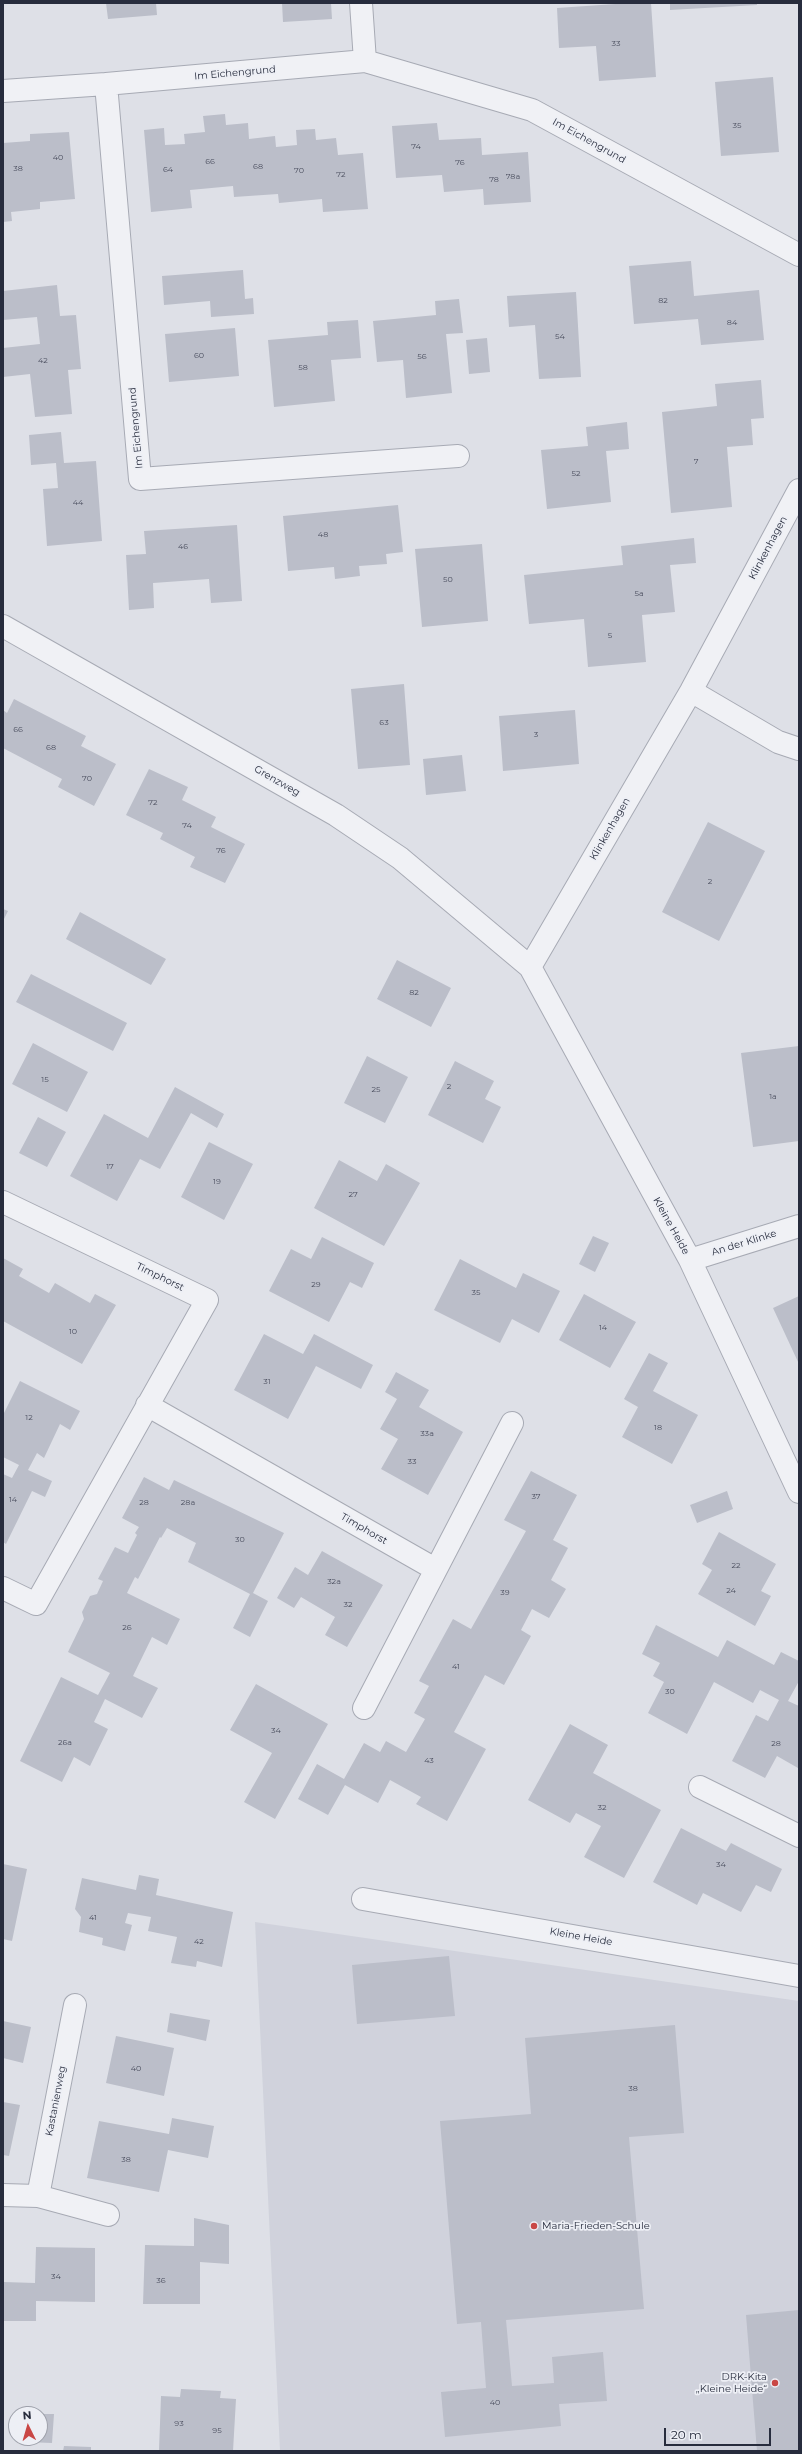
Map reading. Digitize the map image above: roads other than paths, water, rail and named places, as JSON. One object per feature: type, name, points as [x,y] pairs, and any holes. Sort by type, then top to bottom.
[{"type":"street","points":[[361,3],[365,61]]},
{"type":"street","name":"Im Eichengrund","points":[[3,91],[106,84],[365,61],[532,110],[799,255]]},
{"type":"street","name":"Im Eichengrund","points":[[106,84],[140,479],[458,456]]},
{"type":"street","name":"Klinkenhagen","points":[[530,967],[691,691],[799,490]]},
{"type":"street","name":"Grenzweg","points":[[3,626],[336,815],[400,858],[530,967]]},
{"type":"street","points":[[691,691],[778,742],[799,749]]},
{"type":"street","name":"Kleine Heide","points":[[530,967],[690,1260],[799,1492]]},
{"type":"street","name":"Timphorst","points":[[3,1202],[207,1300],[36,1604],[3,1588]]},
{"type":"street","name":"An der Klinke","points":[[690,1260],[799,1226]]},
{"type":"street","name":"Timphorst","points":[[146,1406],[435,1569]]},
{"type":"street","points":[[364,1708],[512,1423]]},
{"type":"street","points":[[700,1787],[799,1836]]},
{"type":"street","name":"Kleine Heide","points":[[363,1899],[799,1976]]},
{"type":"street","name":"Kastanienweg","points":[[38,2196],[75,2005]]},
{"type":"street","points":[[3,2196],[38,2196],[108,2215]]},
{"type":"place","name":"Maria-Frieden-Schule","points":[[534,2226]]},
{"type":"place","name":"DRK-Kita „Kleine Heide“","points":[[775,2383]]}]
